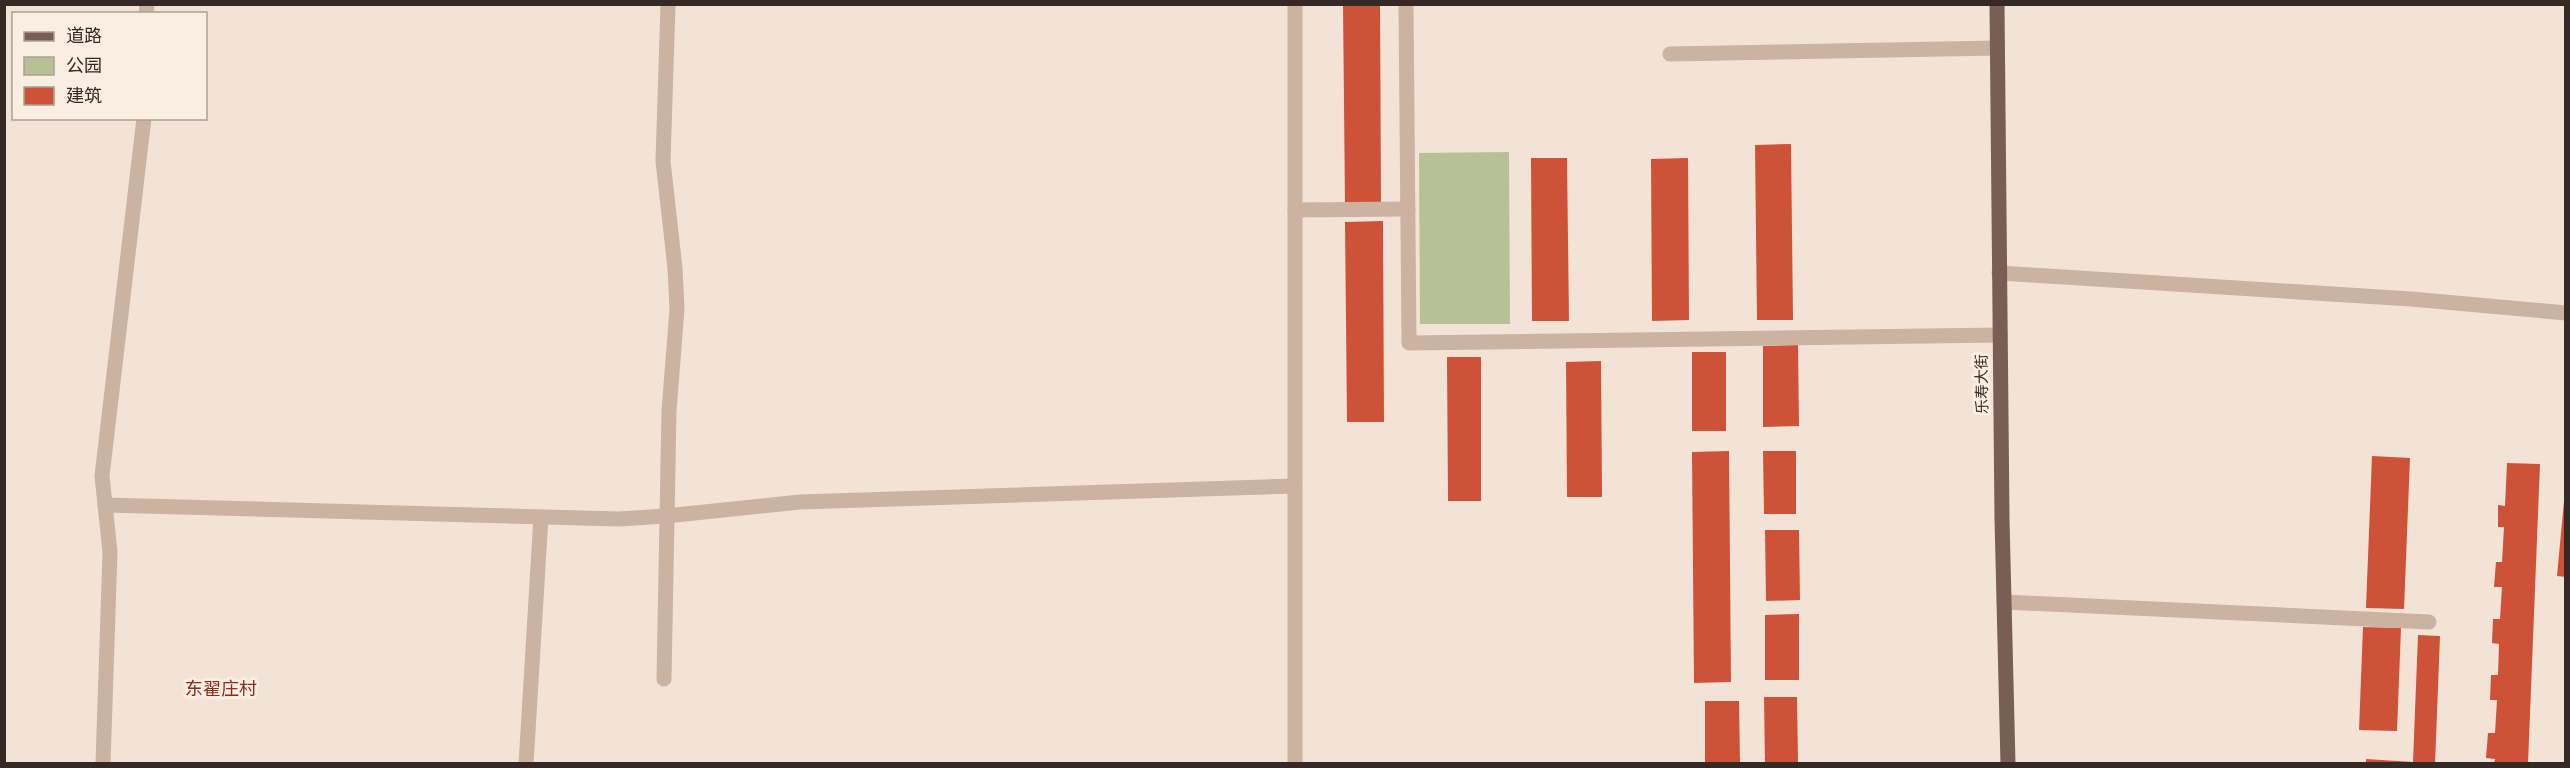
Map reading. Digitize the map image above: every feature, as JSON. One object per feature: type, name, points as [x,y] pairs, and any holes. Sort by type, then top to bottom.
[{"type":"main road","name":"乐寿大街","points":[[1997,4],[1999,273],[2008,764]]},
{"type":"street","points":[[664,679],[669,411],[677,309],[675,268],[663,161],[668,4]]},
{"type":"street","points":[[1295,4],[1295,764]]},
{"type":"street","points":[[1406,4],[1409,343],[2000,335]]},
{"type":"street","points":[[1670,54],[1997,48]]},
{"type":"street","points":[[103,764],[110,552],[102,476],[144,120]]},
{"type":"street","points":[[1295,210],[1408,209]]},
{"type":"street","points":[[1999,273],[2411,300],[2565,313]]},
{"type":"street","points":[[105,506],[619,519],[800,502],[1295,486]]},
{"type":"street","points":[[526,764],[541,517]]},
{"type":"street","points":[[2004,602],[2429,622]]},
{"type":"green space","points":[[1509,152],[1510,324],[1420,324],[1419,153]]},
{"type":"building","points":[[1343,4],[1380,4],[1381,204],[1345,205]]},
{"type":"building","points":[[1791,144],[1793,320],[1757,320],[1755,145]]},
{"type":"building","points":[[1531,158],[1567,158],[1569,321],[1532,321]]},
{"type":"building","points":[[1688,158],[1689,320],[1652,321],[1651,159]]},
{"type":"building","points":[[1383,221],[1384,422],[1347,422],[1345,222]]},
{"type":"building","points":[[1798,345],[1799,426],[1763,427],[1763,346]]},
{"type":"building","points":[[1692,352],[1726,352],[1726,431],[1692,431]]},
{"type":"building","points":[[1447,357],[1481,357],[1481,501],[1448,501]]},
{"type":"building","points":[[1601,361],[1602,497],[1567,497],[1566,362]]},
{"type":"building","points":[[1729,451],[1731,682],[1694,683],[1692,452]]},
{"type":"building","points":[[1763,451],[1796,451],[1796,514],[1764,514]]},
{"type":"building","points":[[2372,456],[2410,458],[2404,609],[2366,608]]},
{"type":"building","points":[[2507,463],[2540,464],[2528,764],[2494,764],[2495,759],[2486,758],[2488,733],[2495,733],[2497,700],[2490,700],[2491,675],[2498,675],[2499,644],[2492,643],[2493,619],[2500,619],[2502,587],[2494,587],[2496,562],[2502,562],[2504,527],[2498,527],[2498,505],[2505,506]]},
{"type":"building","points":[[2564,501],[2566,502],[2566,577],[2557,576]]},
{"type":"building","points":[[1765,530],[1799,530],[1800,600],[1766,601]]},
{"type":"building","points":[[1799,614],[1799,680],[1765,680],[1765,615]]},
{"type":"building","points":[[2363,627],[2401,628],[2397,731],[2359,730]]},
{"type":"building","points":[[2418,635],[2440,636],[2435,764],[2366,764],[2366,759],[2413,762]]},
{"type":"building","points":[[1764,697],[1797,697],[1798,763],[1765,764]]},
{"type":"building","points":[[1705,701],[1739,701],[1740,764],[1705,764]]},
{"type":"district","name":"东翟庄村","points":[[221,689]]}]
